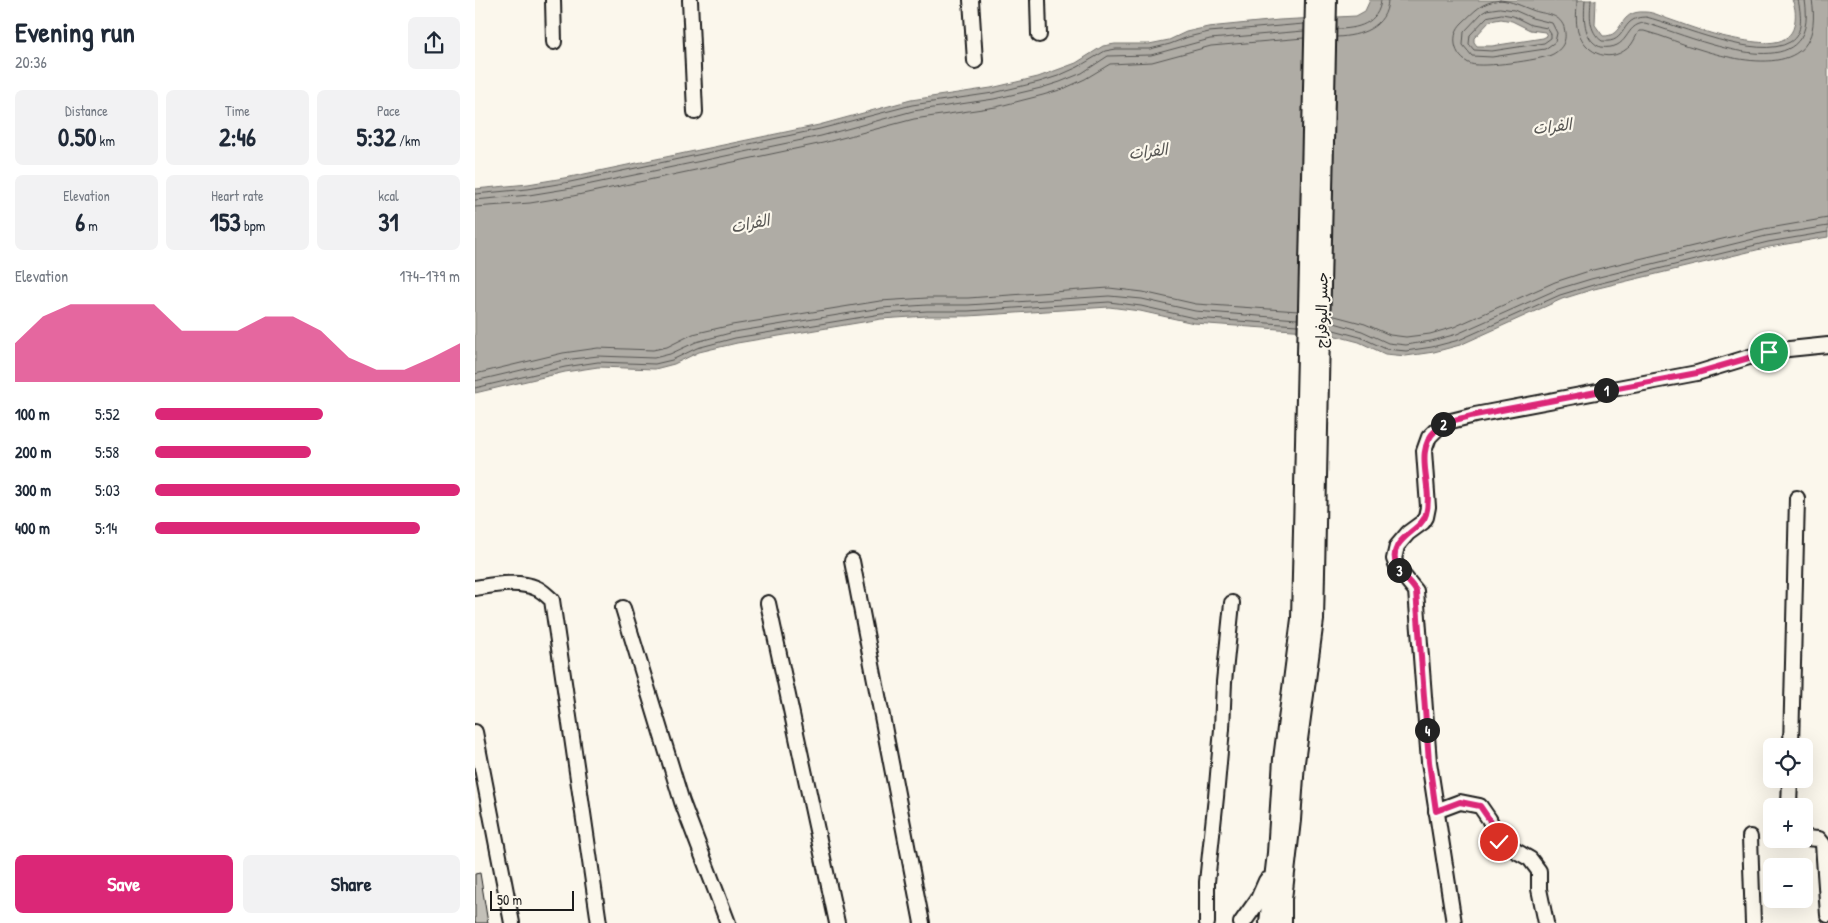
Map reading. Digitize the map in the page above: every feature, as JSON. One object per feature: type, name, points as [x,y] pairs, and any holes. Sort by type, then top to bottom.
[{"type":"main road","name":"جسر البوفراج","points":[[1307,620],[1314,0]]},
{"type":"main road","name":"جسر البوفراج","points":[[1307,620],[1328,0]]},
{"type":"main road","points":[[1268,923],[1282,759],[1307,620]]},
{"type":"main road","points":[[1283,923],[1283,899],[1292,820],[1307,620]]},
{"type":"main road","points":[[1241,923],[1259,899],[1274,865]]},
{"type":"street","points":[[553,0],[554,42]]},
{"type":"street","points":[[690,0],[695,112]]},
{"type":"street","points":[[971,0],[975,61]]},
{"type":"street","points":[[1038,0],[1039,34]]},
{"type":"street","points":[[1454,923],[1429,762],[1416,591],[1398,569],[1395,559],[1397,546],[1426,517],[1428,507],[1424,451],[1429,437],[1443,423],[1475,415],[1697,373],[1769,352],[1828,344]]},
{"type":"street","points":[[1791,738],[1797,498]]},
{"type":"street","points":[[852,561],[922,923]]},
{"type":"street","points":[[475,588],[502,584],[529,586],[537,588],[552,600],[599,923]]},
{"type":"street","points":[[767,603],[837,923]]},
{"type":"street","points":[[1207,923],[1207,882],[1220,758],[1223,682],[1232,603]]},
{"type":"street","points":[[623,608],[682,802],[728,923]]},
{"type":"street","points":[[475,732],[512,923]]},
{"type":"street","points":[[1436,811],[1460,802],[1480,806],[1489,819],[1499,842],[1529,859],[1539,870],[1539,889],[1546,923]]},
{"type":"street","points":[[1750,837],[1753,923]]},
{"type":"street","points":[[1813,839],[1819,839],[1823,844],[1828,915]]},
{"type":"water","name":"الفرات","points":[[1370,0],[1596,0],[1595,25],[1603,36],[1615,32],[1630,15],[1636,12],[1645,12],[1722,36],[1769,43],[1787,37],[1791,32],[1795,16],[1792,0],[1828,0],[1828,237],[1769,247],[1594,289],[1562,299],[1460,345],[1434,352],[1406,356],[1385,354],[1359,342],[1321,332],[1194,323],[1140,311],[1109,307],[968,316],[881,319],[737,343],[699,352],[674,364],[655,369],[598,367],[565,372],[475,393],[475,189],[528,184],[570,177],[819,125],[911,100],[991,88],[1038,77],[1076,63],[1103,46],[1149,44],[1169,40],[1186,32],[1208,27],[1279,20],[1356,16],[1365,11]],"holes":[[[1501,19],[1512,21],[1530,30],[1545,32],[1547,36],[1492,46],[1477,46],[1474,42],[1474,38],[1490,21]]]},
{"type":"building","points":[[480,873],[488,923],[475,923],[475,874]]},
{"type":"route","points":[[1499,842],[1489,819],[1480,806],[1460,802],[1436,811],[1429,762],[1416,591],[1398,569],[1395,559],[1397,546],[1426,517],[1428,507],[1424,451],[1429,437],[1443,423],[1475,415],[1697,373],[1769,352]]}]
